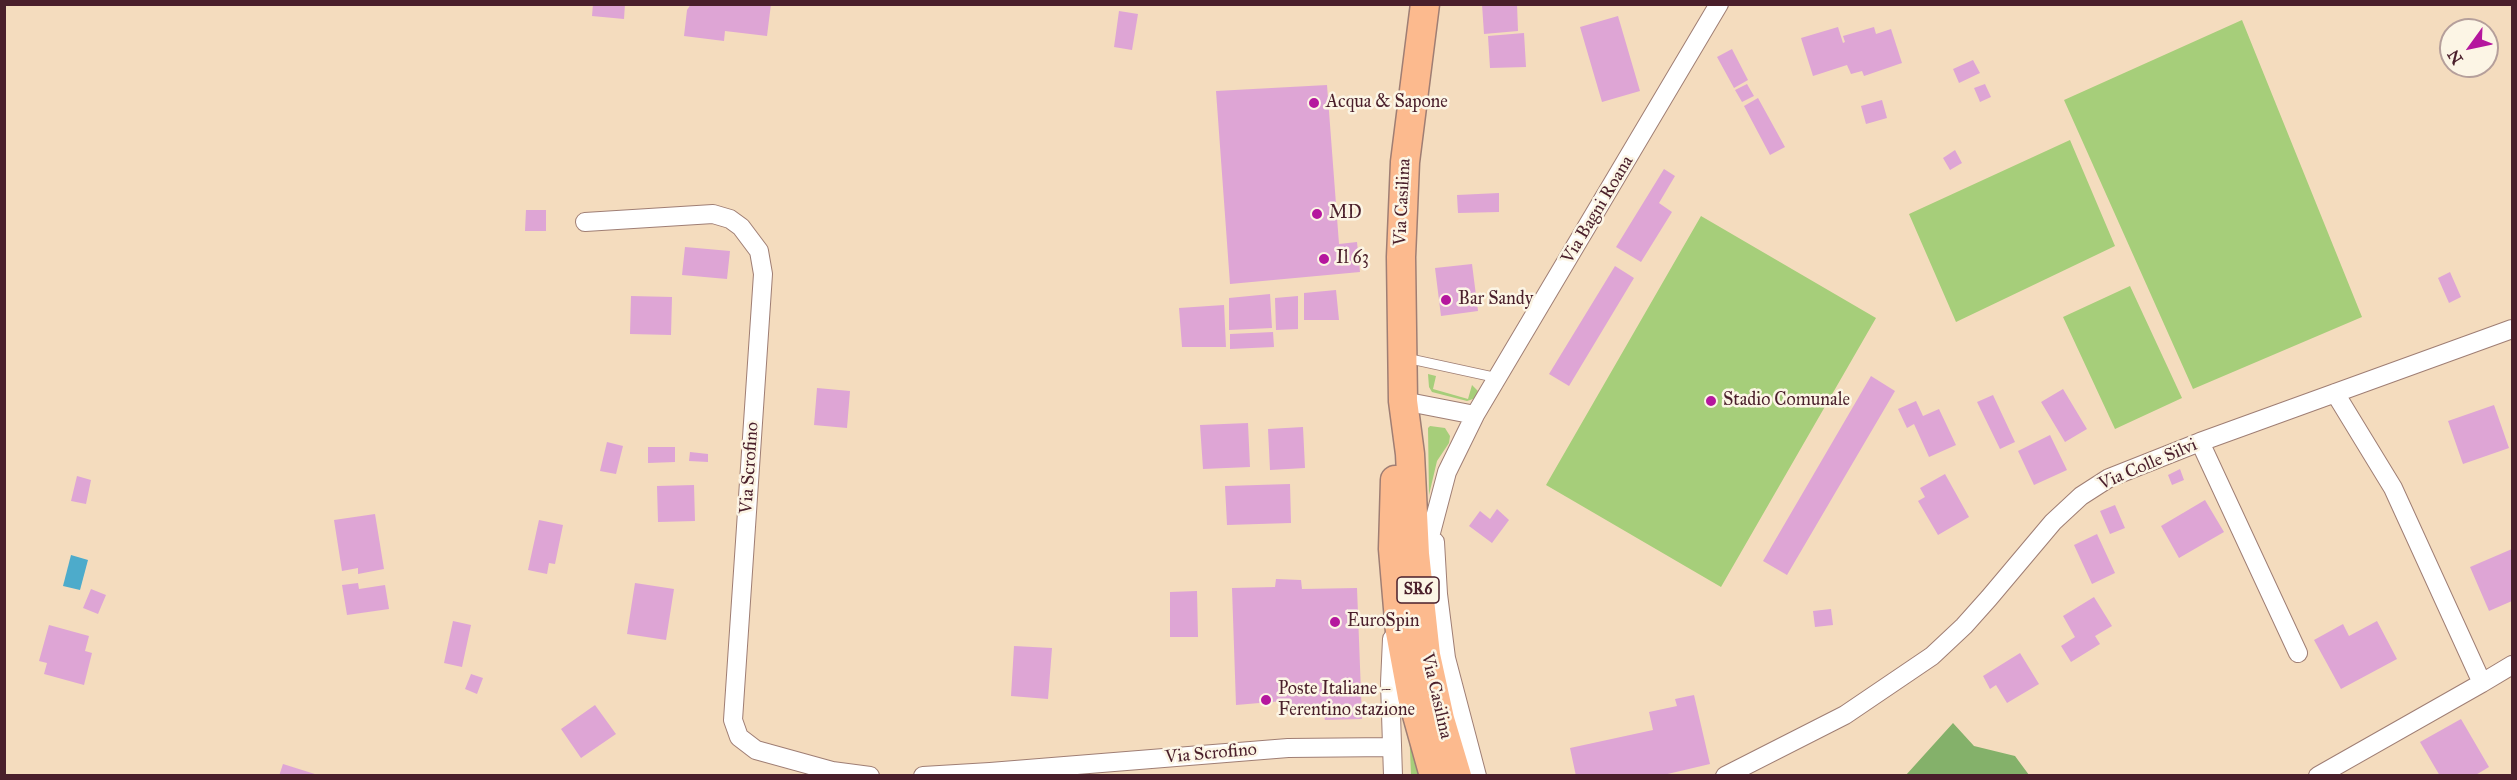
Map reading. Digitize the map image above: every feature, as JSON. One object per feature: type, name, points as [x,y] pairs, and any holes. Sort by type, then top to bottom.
[{"type":"main road","name":"Via Casilina","points":[[1425,4],[1405,162],[1401,257],[1403,401],[1393,520],[1397,605],[1412,697],[1434,776]]},
{"type":"main road","name":"Via Casilina","points":[[1403,401],[1410,454],[1418,584],[1426,655],[1436,704],[1457,776]]},
{"type":"street","name":"Via Bagni Roana","points":[[1418,584],[1447,472],[1475,415],[1719,4]]},
{"type":"street","name":"Via Scrofino","points":[[585,222],[713,214],[736,223],[755,244],[762,259],[763,274],[733,720],[739,737],[756,750],[825,769],[870,776]]},
{"type":"street","name":"Via Colle Silvi","points":[[1725,776],[1839,718],[1889,687],[1932,656],[1983,605],[2052,522],[2081,496],[2118,473],[2512,329]]},
{"type":"street","points":[[2335,393],[2371,449],[2392,488],[2482,683]]},
{"type":"street","points":[[1403,401],[1475,415]]},
{"type":"street","points":[[2200,442],[2298,653]]},
{"type":"street","points":[[1434,525],[1438,594],[1445,650],[1477,776]]},
{"type":"street","points":[[1393,776],[1391,667],[1397,605]]},
{"type":"street","points":[[2318,776],[2512,665]]},
{"type":"street","points":[[1436,704],[1446,776]]},
{"type":"street","name":"Via Scrofino","points":[[923,776],[1287,748],[1392,747]]},
{"type":"lane","points":[[1402,357],[1498,378]]},
{"type":"green space","points":[[2242,20],[2362,317],[2193,389],[2064,100]]},
{"type":"green space","points":[[2070,140],[2115,246],[1956,322],[1909,214]]},
{"type":"green space","name":"Stadio Comunale","points":[[1701,216],[1876,318],[1721,587],[1546,485]]},
{"type":"green space","points":[[2130,286],[2182,398],[2115,429],[2063,317]]},
{"type":"green space","points":[[1428,374],[1436,376],[1433,389],[1468,399],[1472,385],[1478,391],[1476,398],[1467,401],[1432,392],[1429,387]]},
{"type":"green space","points":[[1430,426],[1445,428],[1450,436],[1449,443],[1437,461],[1429,495],[1428,428]]},
{"type":"green space","points":[[1953,723],[1974,746],[2015,756],[2029,775],[1906,775]]},
{"type":"green space","points":[[1409,727],[1423,775],[1411,775]]},
{"type":"water","points":[[71,555],[88,560],[80,590],[63,586]]},
{"type":"building","points":[[593,4],[625,4],[624,19],[592,16]]},
{"type":"building","points":[[691,4],[771,4],[767,36],[725,31],[724,41],[684,36],[687,10]]},
{"type":"building","points":[[1482,4],[1517,4],[1518,31],[1484,34]]},
{"type":"building","points":[[1119,11],[1138,14],[1132,50],[1114,47]]},
{"type":"building","points":[[1618,16],[1640,91],[1602,102],[1580,27]]},
{"type":"building","points":[[1838,27],[1843,43],[1845,42],[1843,36],[1874,27],[1876,34],[1891,29],[1902,63],[1864,76],[1862,71],[1851,74],[1847,65],[1813,76],[1801,38]]},
{"type":"building","points":[[1524,33],[1526,67],[1490,68],[1488,36]]},
{"type":"building","points":[[1732,49],[1748,80],[1734,88],[1717,57]]},
{"type":"building","points":[[1973,60],[1980,73],[1959,83],[1953,69]]},
{"type":"building","points":[[1747,84],[1754,96],[1742,102],[1735,90]]},
{"type":"building","points":[[1985,84],[1991,97],[1980,102],[1974,88]]},
{"type":"building","points":[[1327,85],[1339,244],[1357,242],[1360,272],[1230,284],[1216,91]]},
{"type":"building","points":[[1758,98],[1785,147],[1770,155],[1744,106]]},
{"type":"building","points":[[1882,100],[1887,118],[1866,124],[1861,106]]},
{"type":"building","points":[[1955,150],[1962,163],[1950,170],[1943,158]]},
{"type":"building","points":[[1664,169],[1675,176],[1659,203],[1672,212],[1641,262],[1616,247]]},
{"type":"building","points":[[1499,193],[1499,212],[1458,213],[1457,195]]},
{"type":"building","points":[[526,210],[546,210],[546,231],[525,231]]},
{"type":"building","points":[[685,247],[730,251],[727,279],[682,275]]},
{"type":"building","points":[[1472,264],[1478,311],[1441,316],[1435,268]]},
{"type":"building","points":[[1615,266],[1634,278],[1569,386],[1549,374]]},
{"type":"building","points":[[2450,272],[2461,297],[2449,303],[2438,278]]},
{"type":"building","points":[[1336,290],[1339,320],[1304,320],[1304,293]]},
{"type":"building","points":[[1270,294],[1272,328],[1229,330],[1229,298]]},
{"type":"building","points":[[631,296],[672,297],[671,335],[630,334]]},
{"type":"building","points":[[1298,296],[1298,329],[1276,330],[1275,298]]},
{"type":"building","points":[[1224,305],[1226,347],[1182,347],[1179,308]]},
{"type":"building","points":[[1273,332],[1274,347],[1230,349],[1230,334]]},
{"type":"building","points":[[1871,376],[1895,391],[1787,575],[1763,561]]},
{"type":"building","points":[[817,388],[850,391],[847,428],[814,425]]},
{"type":"building","points":[[2063,389],[2087,429],[2065,442],[2041,402]]},
{"type":"building","points":[[1993,395],[2015,442],[2000,449],[1977,402]]},
{"type":"building","points":[[1916,401],[1923,416],[1939,409],[1956,445],[1929,457],[1914,424],[1907,428],[1898,409]]},
{"type":"building","points":[[2494,405],[2509,448],[2463,464],[2448,421]]},
{"type":"building","points":[[1248,423],[1250,467],[1203,469],[1200,425]]},
{"type":"building","points":[[1303,427],[1305,468],[1270,470],[1268,429]]},
{"type":"building","points":[[2050,435],[2067,470],[2034,485],[2018,451]]},
{"type":"building","points":[[607,442],[623,446],[616,474],[600,471]]},
{"type":"building","points":[[648,447],[675,447],[675,462],[648,463]]},
{"type":"building","points":[[690,452],[708,454],[708,462],[689,461]]},
{"type":"building","points":[[2180,469],[2184,480],[2172,485],[2168,475]]},
{"type":"building","points":[[1945,474],[1969,517],[1938,535],[1918,501],[1925,497],[1920,488]]},
{"type":"building","points":[[77,476],[91,480],[86,504],[71,501]]},
{"type":"building","points":[[1290,484],[1291,523],[1227,525],[1225,486]]},
{"type":"building","points":[[694,485],[695,521],[658,522],[657,486]]},
{"type":"building","points":[[2205,500],[2224,532],[2179,558],[2161,526]]},
{"type":"building","points":[[2115,505],[2125,528],[2110,534],[2100,511]]},
{"type":"building","points":[[1497,509],[1509,520],[1492,543],[1469,526],[1480,511],[1490,519]]},
{"type":"building","points":[[375,514],[384,569],[358,574],[358,568],[342,571],[334,520]]},
{"type":"building","points":[[539,520],[563,525],[555,564],[549,563],[547,574],[528,570]]},
{"type":"building","points":[[2097,534],[2115,573],[2092,584],[2074,545]]},
{"type":"building","points":[[2512,549],[2512,601],[2489,611],[2470,567]]},
{"type":"building","points":[[1276,579],[1301,580],[1302,589],[1357,588],[1362,719],[1325,720],[1323,711],[1284,712],[1283,701],[1236,705],[1232,588],[1275,587]]},
{"type":"building","points":[[358,583],[359,589],[385,585],[389,609],[347,615],[342,585]]},
{"type":"building","points":[[635,583],[674,589],[666,640],[627,634]]},
{"type":"building","points":[[91,589],[106,595],[98,614],[83,608]]},
{"type":"building","points":[[1197,591],[1198,637],[1170,637],[1170,592]]},
{"type":"building","points":[[2094,597],[2112,626],[2095,636],[2100,644],[2071,662],[2061,646],[2075,637],[2063,616]]},
{"type":"building","points":[[1831,609],[1833,625],[1815,627],[1813,611]]},
{"type":"building","points":[[453,621],[471,625],[462,667],[444,663]]},
{"type":"building","points":[[2377,621],[2397,659],[2341,689],[2314,640],[2343,624],[2349,636]]},
{"type":"building","points":[[49,625],[89,636],[85,651],[92,653],[84,685],[44,674],[47,663],[39,661]]},
{"type":"building","points":[[1014,646],[1052,648],[1048,699],[1011,696]]},
{"type":"building","points":[[2020,653],[2039,684],[2007,703],[1996,685],[1990,689],[1983,676]]},
{"type":"building","points":[[471,674],[483,678],[477,694],[465,689]]},
{"type":"building","points":[[1694,695],[1710,764],[1659,776],[1576,776],[1570,748],[1653,730],[1649,712],[1677,706],[1675,699]]},
{"type":"building","points":[[595,705],[616,734],[581,758],[561,729]]},
{"type":"building","points":[[2461,719],[2489,767],[2474,776],[2440,776],[2420,742]]},
{"type":"building","points":[[283,764],[318,775],[318,776],[279,776]]},
{"type":"place","name":"Acqua & Sapone","points":[[1314,103]]},
{"type":"place","name":"MD","points":[[1317,214]]},
{"type":"place","name":"Il 63","points":[[1324,259]]},
{"type":"place","name":"Bar Sandy","points":[[1446,300]]},
{"type":"place","name":"Stadio Comunale","points":[[1711,401]]},
{"type":"place","name":"EuroSpin","points":[[1335,622]]},
{"type":"place","name":"Poste Italiane – Ferentino stazione","points":[[1266,700]]}]
